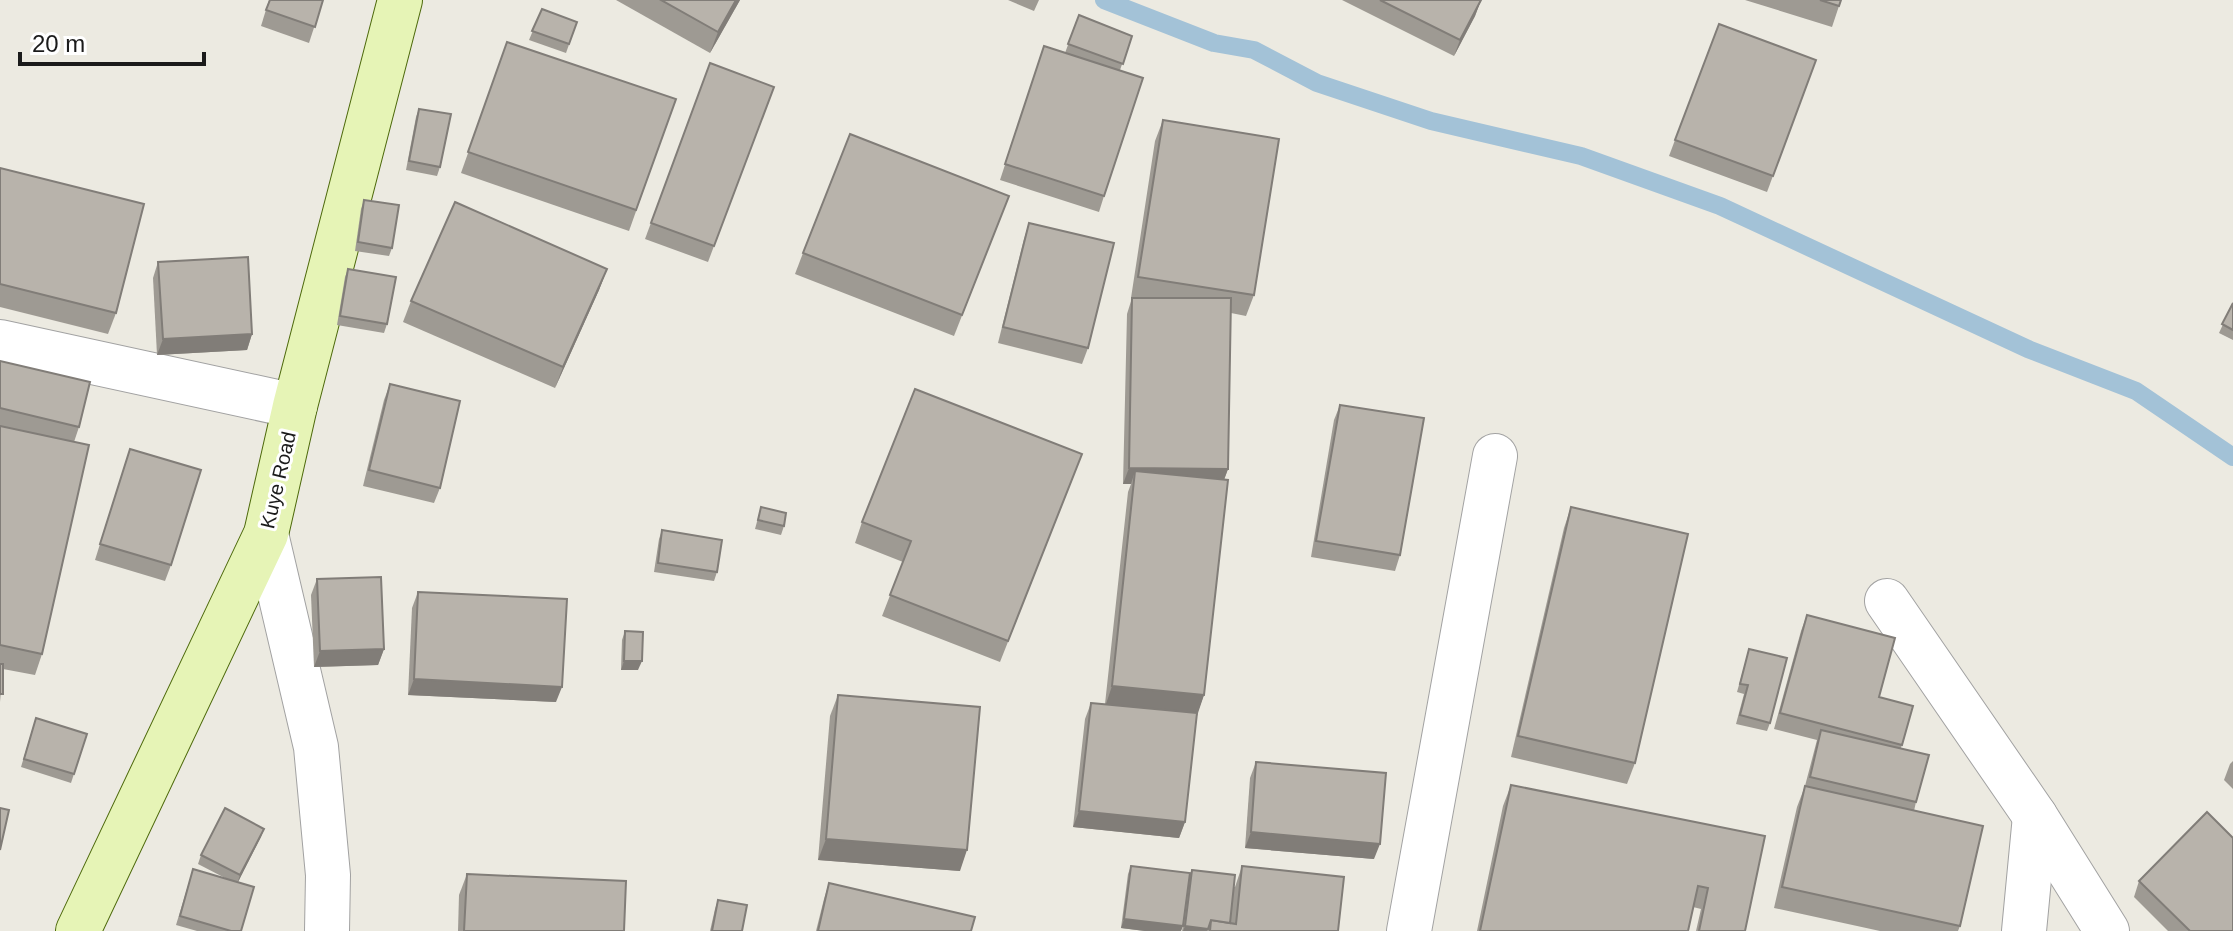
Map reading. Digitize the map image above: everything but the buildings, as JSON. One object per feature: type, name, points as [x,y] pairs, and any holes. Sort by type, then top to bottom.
[{"type":"street","name":"Kuye Road","points":[[78,931],[266,534],[295,406],[400,0]]},
{"type":"street","points":[[0,342],[295,406]]},
{"type":"street","points":[[1409,931],[1495,456]]},
{"type":"street","points":[[266,534],[316,747],[328,875],[327,931]]},
{"type":"street","points":[[1887,601],[2035,816],[2107,931]]},
{"type":"street","points":[[2024,931],[2035,816]]},
{"type":"waterway","points":[[1104,0],[1214,43],[1254,50],[1317,83],[1431,121],[1581,156],[1720,206],[2028,349],[2136,391],[2233,457]]}]
